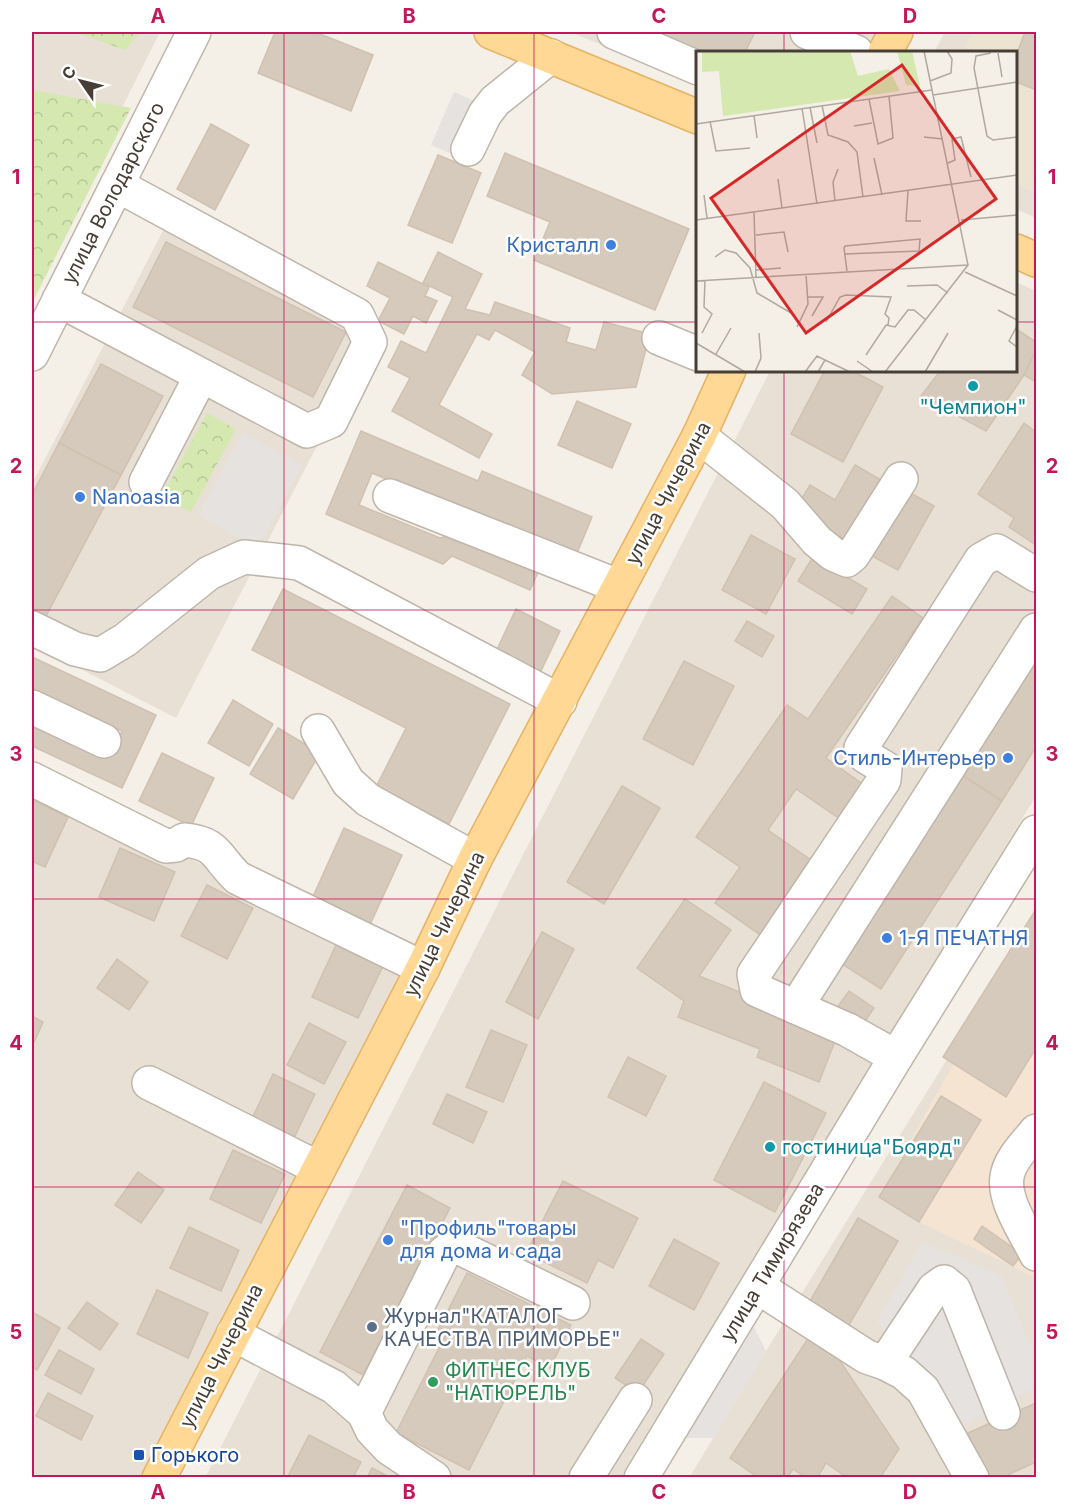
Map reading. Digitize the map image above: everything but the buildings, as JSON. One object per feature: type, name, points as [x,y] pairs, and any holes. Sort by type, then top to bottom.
[{"type":"main road","points":[[491,32],[696,117]]},
{"type":"main road","points":[[886,51],[896,32]]},
{"type":"main road","points":[[1017,251],[1036,260]]},
{"type":"main road","name":"улица Чичерина","points":[[159,1478],[423,968],[475,859],[699,436],[728,372]]},
{"type":"street","name":"улица Володарского","points":[[32,354],[194,32]]},
{"type":"street","points":[[614,32],[696,67]]},
{"type":"street","points":[[807,32],[854,51]]},
{"type":"street","points":[[468,149],[485,114],[495,101],[551,56]]},
{"type":"street","points":[[59,300],[307,431],[331,421],[370,342],[357,315],[117,185]]},
{"type":"street","points":[[659,338],[696,353]]},
{"type":"street","points":[[146,482],[201,376]]},
{"type":"street","points":[[699,436],[785,504],[817,541],[834,554],[847,560],[853,555],[901,479]]},
{"type":"street","points":[[390,496],[618,586]]},
{"type":"street","points":[[896,1057],[848,1030],[757,990],[754,974],[884,780],[885,768],[865,756],[861,748],[981,560],[997,552],[1036,575]]},
{"type":"street","points":[[32,628],[75,649],[100,654],[124,640],[210,573],[244,557],[299,563],[560,701]]},
{"type":"street","points":[[796,1007],[1036,630]]},
{"type":"street","points":[[32,707],[104,741]]},
{"type":"street","points":[[318,731],[348,782],[368,800],[475,859]]},
{"type":"street","points":[[32,779],[165,846],[176,845],[184,840],[207,845],[216,851],[229,870],[238,878],[423,968]]},
{"type":"street","name":"улица Тимирязева","points":[[641,1478],[896,1057],[1036,832]]},
{"type":"street","points":[[149,1083],[318,1168]]},
{"type":"street","points":[[1036,1131],[1017,1155],[1007,1176],[1007,1196],[1036,1254]]},
{"type":"street","points":[[364,1413],[444,1252],[451,1248],[460,1248],[573,1303]]},
{"type":"street","points":[[885,1363],[934,1289],[944,1282],[954,1290],[1003,1413]]},
{"type":"street","points":[[758,1287],[867,1357],[904,1373],[923,1390],[972,1478]]},
{"type":"street","points":[[233,1334],[334,1387],[364,1413],[372,1430],[390,1448],[434,1478]]},
{"type":"street","points":[[586,1478],[635,1400]]},
{"type":"shaded area","points":[[32,32],[160,32],[32,286]]},
{"type":"shaded area","points":[[570,32],[889,32],[880,51],[696,51],[696,84]]},
{"type":"shaded area","points":[[945,32],[1036,32],[1036,218],[1017,209],[1017,51],[935,51]]},
{"type":"shaded area","points":[[973,32],[1036,32],[1036,194],[1017,184],[1017,51],[964,51]]},
{"type":"shaded area","points":[[454,92],[500,112],[477,165],[431,145]]},
{"type":"shaded area","points":[[167,223],[376,332],[176,718],[32,644],[32,484]]},
{"type":"shaded area","points":[[1017,282],[1036,291],[1036,796],[621,1477],[205,1478],[769,372],[1017,372]]},
{"type":"shaded area","points":[[243,433],[302,465],[258,548],[198,515]]},
{"type":"shaded area","points":[[32,779],[404,966],[150,1477],[32,1477]]},
{"type":"shaded area","points":[[1036,916],[1036,1477],[689,1478],[766,1351]]},
{"type":"shaded area","points":[[1036,916],[1036,1282],[1034,1277],[919,1222],[879,1197]]},
{"type":"shaded area","points":[[922,1242],[1001,1276],[1036,1358],[1036,1387],[960,1427],[935,1376],[903,1353],[877,1321]]},
{"type":"shaded area","points":[[754,1327],[766,1351],[714,1438],[686,1438]]},
{"type":"green space","points":[[74,32],[140,32],[125,50]]},
{"type":"green space","points":[[32,90],[131,108],[32,303]]},
{"type":"green space","points":[[207,413],[236,429],[191,512],[162,496]]},
{"type":"place","name":"Кристалл","points":[[611,245]]},
{"type":"place","name":"\"Чемпион\"","points":[[973,386]]},
{"type":"place","name":"Nanoasia","points":[[80,497]]},
{"type":"place","name":"Стиль-Интерьер","points":[[1008,758]]},
{"type":"place","name":"1-Я ПЕЧАТНЯ","points":[[887,938]]},
{"type":"place","name":"гостиница\"Боярд\"","points":[[770,1147]]},
{"type":"place","name":"\"Профиль\"товары для дома и сада","points":[[388,1240]]},
{"type":"place","name":"Журнал\"КАТАЛОГ КАЧЕСТВА ПРИМОРЬЕ\"","points":[[372,1327]]},
{"type":"place","name":"ФИТНЕС КЛУБ \"НАТЮРЕЛЬ\"","points":[[433,1382]]},
{"type":"place","name":"Горького","points":[[139,1455]]}]
